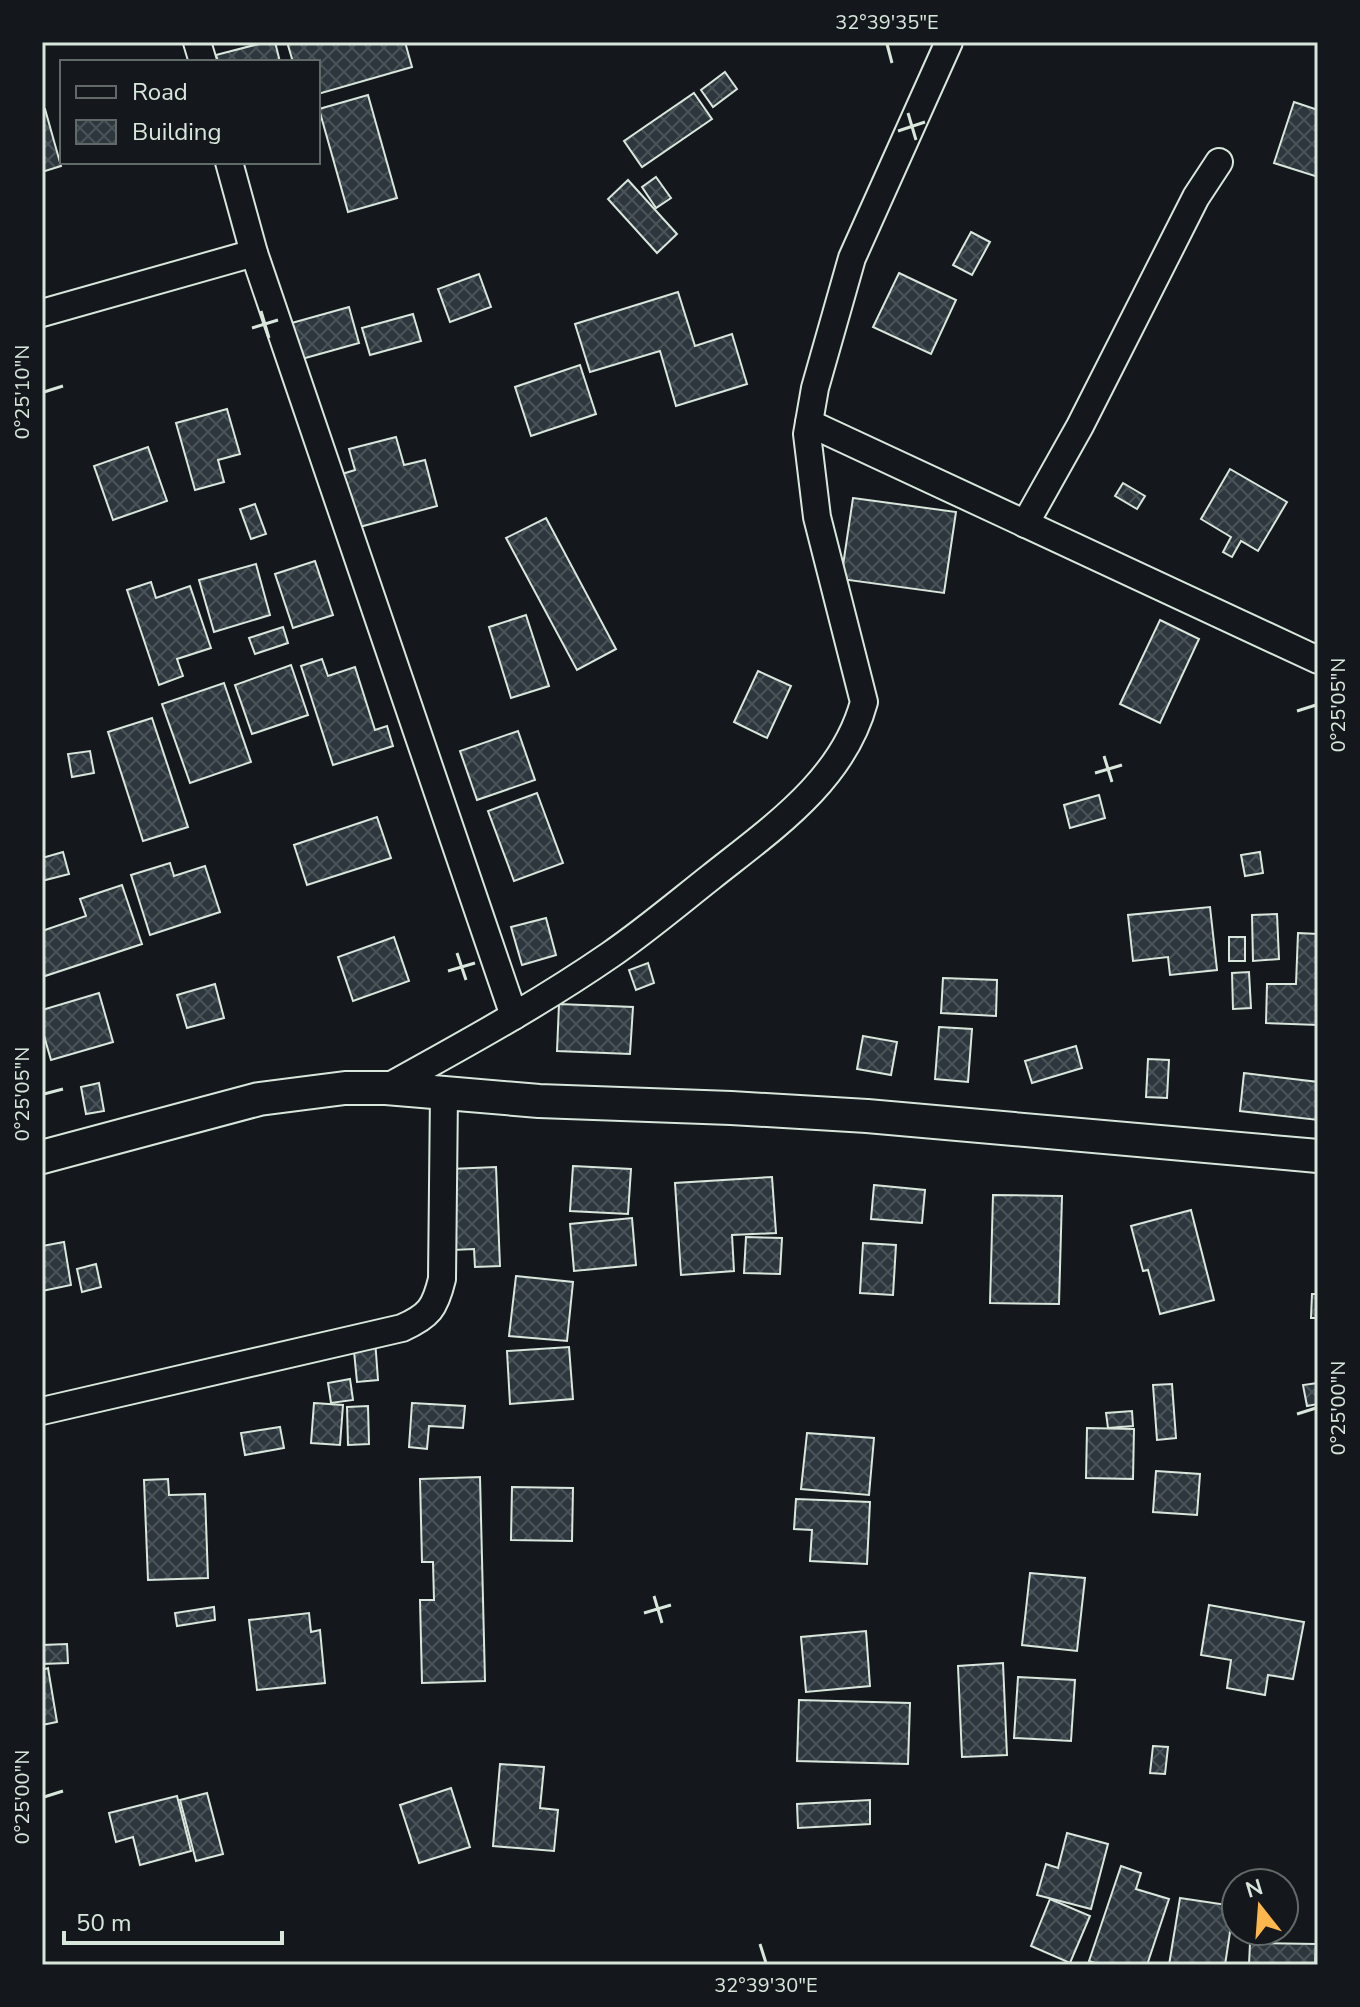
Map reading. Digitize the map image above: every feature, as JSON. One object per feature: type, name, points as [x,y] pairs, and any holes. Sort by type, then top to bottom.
[{"type":"street","points":[[386,1088],[514,1016],[612,954],[793,812],[836,763],[864,702],[817,517],[807,434],[815,388],[852,258],[949,42]]},
{"type":"street","points":[[1025,524],[1080,426],[1196,197],[1219,162]]},
{"type":"street","points":[[230,164],[254,253],[514,1016]]},
{"type":"street","points":[[42,313],[254,253]]},
{"type":"street","points":[[809,423],[1318,660]]},
{"type":"street","points":[[42,1157],[259,1099],[302,1092],[386,1088],[539,1101],[867,1116],[1318,1156]]},
{"type":"street","points":[[42,1411],[402,1328],[425,1318],[437,1297],[442,1279],[444,1093]]},
{"type":"building","points":[[275,42],[280,60],[217,60],[216,55]]},
{"type":"building","points":[[287,42],[405,42],[412,67],[320,93],[320,60],[292,60]]},
{"type":"building","points":[[725,72],[737,89],[713,107],[701,90]]},
{"type":"building","points":[[694,93],[712,119],[642,167],[624,141]]},
{"type":"building","points":[[368,95],[397,198],[348,212],[320,109]]},
{"type":"building","points":[[1294,102],[1318,110],[1318,177],[1274,163]]},
{"type":"building","points":[[42,109],[45,109],[61,166],[42,172]]},
{"type":"building","points":[[656,177],[671,198],[656,208],[642,187]]},
{"type":"building","points":[[628,180],[677,234],[657,253],[608,199]]},
{"type":"building","points":[[971,232],[990,242],[972,275],[953,265]]},
{"type":"building","points":[[899,273],[956,300],[931,354],[873,327]]},
{"type":"building","points":[[479,274],[491,307],[450,322],[438,289]]},
{"type":"building","points":[[678,292],[695,346],[732,334],[747,384],[676,406],[660,351],[590,372],[575,324]]},
{"type":"building","points":[[349,307],[359,343],[291,362],[281,326]]},
{"type":"building","points":[[413,314],[421,341],[370,355],[362,328]]},
{"type":"building","points":[[580,365],[596,414],[531,436],[515,387]]},
{"type":"building","points":[[227,409],[240,454],[218,460],[224,482],[195,490],[176,423]]},
{"type":"building","points":[[396,437],[404,465],[425,460],[437,506],[356,528],[342,474],[355,470],[349,449]]},
{"type":"building","points":[[148,447],[167,501],[113,520],[94,466]]},
{"type":"building","points":[[1230,469],[1287,502],[1258,551],[1241,541],[1232,557],[1223,552],[1231,537],[1201,519]]},
{"type":"building","points":[[1123,483],[1145,496],[1137,509],[1115,496]]},
{"type":"building","points":[[853,498],[956,512],[944,593],[841,579]]},
{"type":"building","points":[[255,504],[266,534],[251,539],[240,509]]},
{"type":"building","points":[[546,518],[616,649],[577,670],[506,538]]},
{"type":"building","points":[[315,561],[333,615],[293,628],[275,574]]},
{"type":"building","points":[[256,564],[270,615],[214,632],[199,580]]},
{"type":"building","points":[[151,582],[156,598],[190,586],[211,648],[177,659],[183,676],[159,685],[127,590]]},
{"type":"building","points":[[526,615],[549,686],[511,698],[489,627]]},
{"type":"building","points":[[1160,620],[1199,639],[1160,723],[1120,704]]},
{"type":"building","points":[[283,627],[288,643],[255,654],[249,638]]},
{"type":"building","points":[[322,659],[328,676],[355,667],[375,730],[387,726],[393,746],[333,765],[301,666]]},
{"type":"building","points":[[291,665],[308,715],[252,734],[235,685]]},
{"type":"building","points":[[758,671],[791,686],[767,738],[734,722]]},
{"type":"building","points":[[224,683],[251,762],[190,783],[162,704]]},
{"type":"building","points":[[152,718],[188,827],[143,841],[108,732]]},
{"type":"building","points":[[518,731],[535,780],[477,800],[460,751]]},
{"type":"building","points":[[90,751],[94,773],[72,777],[68,754]]},
{"type":"building","points":[[537,793],[563,863],[514,881],[488,811]]},
{"type":"building","points":[[1099,795],[1105,818],[1070,828],[1064,805]]},
{"type":"building","points":[[377,817],[391,858],[307,885],[294,845]]},
{"type":"building","points":[[63,852],[69,874],[42,881],[42,858]]},
{"type":"building","points":[[1260,852],[1263,873],[1245,876],[1241,855]]},
{"type":"building","points":[[170,863],[174,876],[205,866],[220,912],[150,935],[131,875]]},
{"type":"building","points":[[122,885],[142,944],[42,977],[42,931],[86,916],[80,899]]},
{"type":"building","points":[[1210,907],[1217,970],[1170,975],[1168,957],[1133,961],[1128,915]]},
{"type":"building","points":[[1277,914],[1279,959],[1253,961],[1252,915]]},
{"type":"building","points":[[546,918],[556,955],[522,965],[511,927]]},
{"type":"building","points":[[1298,933],[1318,934],[1318,1025],[1266,1023],[1267,984],[1296,984]]},
{"type":"building","points":[[394,937],[409,981],[353,1001],[338,957]]},
{"type":"building","points":[[1229,937],[1245,937],[1245,961],[1229,961]]},
{"type":"building","points":[[648,963],[654,983],[636,990],[629,970]]},
{"type":"building","points":[[1249,972],[1251,1008],[1233,1009],[1232,973]]},
{"type":"building","points":[[943,978],[997,980],[996,1016],[941,1013]]},
{"type":"building","points":[[215,984],[224,1018],[187,1028],[177,995]]},
{"type":"building","points":[[99,993],[113,1042],[51,1060],[42,1029],[42,1010]]},
{"type":"building","points":[[559,1004],[633,1007],[630,1054],[557,1051]]},
{"type":"building","points":[[939,1027],[972,1029],[968,1082],[935,1079]]},
{"type":"building","points":[[863,1036],[897,1042],[891,1075],[857,1069]]},
{"type":"building","points":[[1076,1046],[1082,1068],[1032,1083],[1025,1061]]},
{"type":"building","points":[[1148,1059],[1169,1060],[1167,1098],[1146,1097]]},
{"type":"building","points":[[1244,1073],[1318,1082],[1318,1120],[1240,1111]]},
{"type":"building","points":[[99,1083],[104,1111],[86,1114],[81,1087]]},
{"type":"building","points":[[573,1166],[631,1169],[628,1214],[570,1211]]},
{"type":"building","points":[[496,1167],[500,1266],[475,1267],[474,1249],[453,1250],[450,1169]]},
{"type":"building","points":[[772,1177],[776,1233],[732,1235],[734,1271],[681,1275],[675,1183]]},
{"type":"building","points":[[874,1185],[925,1190],[922,1223],[871,1219]]},
{"type":"building","points":[[993,1195],[1062,1196],[1059,1304],[990,1303]]},
{"type":"building","points":[[1191,1210],[1214,1300],[1160,1314],[1148,1270],[1143,1271],[1131,1226]]},
{"type":"building","points":[[632,1218],[636,1265],[574,1271],[570,1224]]},
{"type":"building","points":[[746,1237],[782,1238],[780,1274],[744,1273]]},
{"type":"building","points":[[64,1242],[71,1285],[42,1291],[42,1246]]},
{"type":"building","points":[[863,1243],[896,1245],[893,1295],[860,1293]]},
{"type":"building","points":[[96,1264],[101,1287],[82,1292],[77,1269]]},
{"type":"building","points":[[516,1276],[573,1282],[567,1341],[509,1336]]},
{"type":"building","points":[[1312,1294],[1318,1294],[1318,1318],[1311,1318]]},
{"type":"building","points":[[375,1339],[378,1380],[357,1382],[353,1341]]},
{"type":"building","points":[[569,1347],[573,1399],[510,1404],[507,1351]]},
{"type":"building","points":[[350,1379],[353,1400],[331,1403],[328,1383]]},
{"type":"building","points":[[1318,1383],[1318,1404],[1307,1406],[1303,1385]]},
{"type":"building","points":[[1172,1384],[1176,1438],[1157,1440],[1153,1385]]},
{"type":"building","points":[[314,1403],[343,1405],[340,1445],[311,1443]]},
{"type":"building","points":[[412,1403],[465,1406],[463,1428],[429,1426],[427,1449],[409,1447]]},
{"type":"building","points":[[368,1406],[369,1444],[348,1445],[347,1407]]},
{"type":"building","points":[[1132,1411],[1133,1426],[1108,1428],[1106,1413]]},
{"type":"building","points":[[280,1427],[284,1448],[245,1455],[241,1433]]},
{"type":"building","points":[[1087,1428],[1134,1429],[1133,1479],[1086,1478]]},
{"type":"building","points":[[807,1433],[874,1438],[869,1495],[801,1489]]},
{"type":"building","points":[[1156,1471],[1200,1474],[1197,1515],[1153,1512]]},
{"type":"building","points":[[480,1477],[485,1681],[422,1683],[420,1600],[434,1600],[433,1562],[422,1562],[420,1479]]},
{"type":"building","points":[[168,1479],[169,1495],[205,1494],[208,1578],[148,1580],[144,1480]]},
{"type":"building","points":[[512,1487],[573,1488],[572,1541],[511,1540]]},
{"type":"building","points":[[796,1499],[870,1502],[867,1564],[810,1561],[812,1530],[794,1529]]},
{"type":"building","points":[[1030,1573],[1085,1578],[1077,1651],[1022,1645]]},
{"type":"building","points":[[1209,1605],[1304,1622],[1293,1679],[1268,1675],[1265,1695],[1227,1688],[1231,1660],[1201,1655]]},
{"type":"building","points":[[214,1607],[215,1620],[177,1626],[175,1613]]},
{"type":"building","points":[[309,1613],[311,1632],[320,1630],[325,1683],[257,1690],[249,1620]]},
{"type":"building","points":[[866,1631],[870,1686],[806,1692],[801,1637]]},
{"type":"building","points":[[67,1644],[68,1663],[42,1664],[42,1645]]},
{"type":"building","points":[[1003,1663],[1007,1755],[962,1757],[958,1666]]},
{"type":"building","points":[[48,1668],[57,1722],[42,1725],[42,1670]]},
{"type":"building","points":[[1018,1677],[1075,1680],[1071,1741],[1014,1738]]},
{"type":"building","points":[[799,1700],[910,1703],[908,1764],[797,1761]]},
{"type":"building","points":[[1153,1746],[1168,1747],[1165,1774],[1150,1773]]},
{"type":"building","points":[[500,1764],[544,1767],[540,1808],[558,1810],[554,1851],[493,1846]]},
{"type":"building","points":[[451,1788],[470,1847],[419,1863],[400,1805]]},
{"type":"building","points":[[207,1793],[223,1854],[196,1861],[180,1800]]},
{"type":"building","points":[[177,1796],[191,1851],[140,1865],[133,1837],[116,1842],[109,1813]]},
{"type":"building","points":[[870,1800],[870,1824],[798,1828],[797,1804]]},
{"type":"building","points":[[1067,1833],[1108,1844],[1091,1909],[1037,1895],[1046,1864],[1058,1868]]},
{"type":"building","points":[[1121,1866],[1141,1873],[1136,1889],[1169,1899],[1147,1965],[1101,1965],[1089,1961]]},
{"type":"building","points":[[1180,1898],[1220,1904],[1220,1947],[1228,1947],[1225,1965],[1169,1965]]},
{"type":"building","points":[[1050,1899],[1090,1916],[1070,1963],[1031,1946]]},
{"type":"building","points":[[1316,1944],[1315,1965],[1249,1965],[1250,1947]]}]
